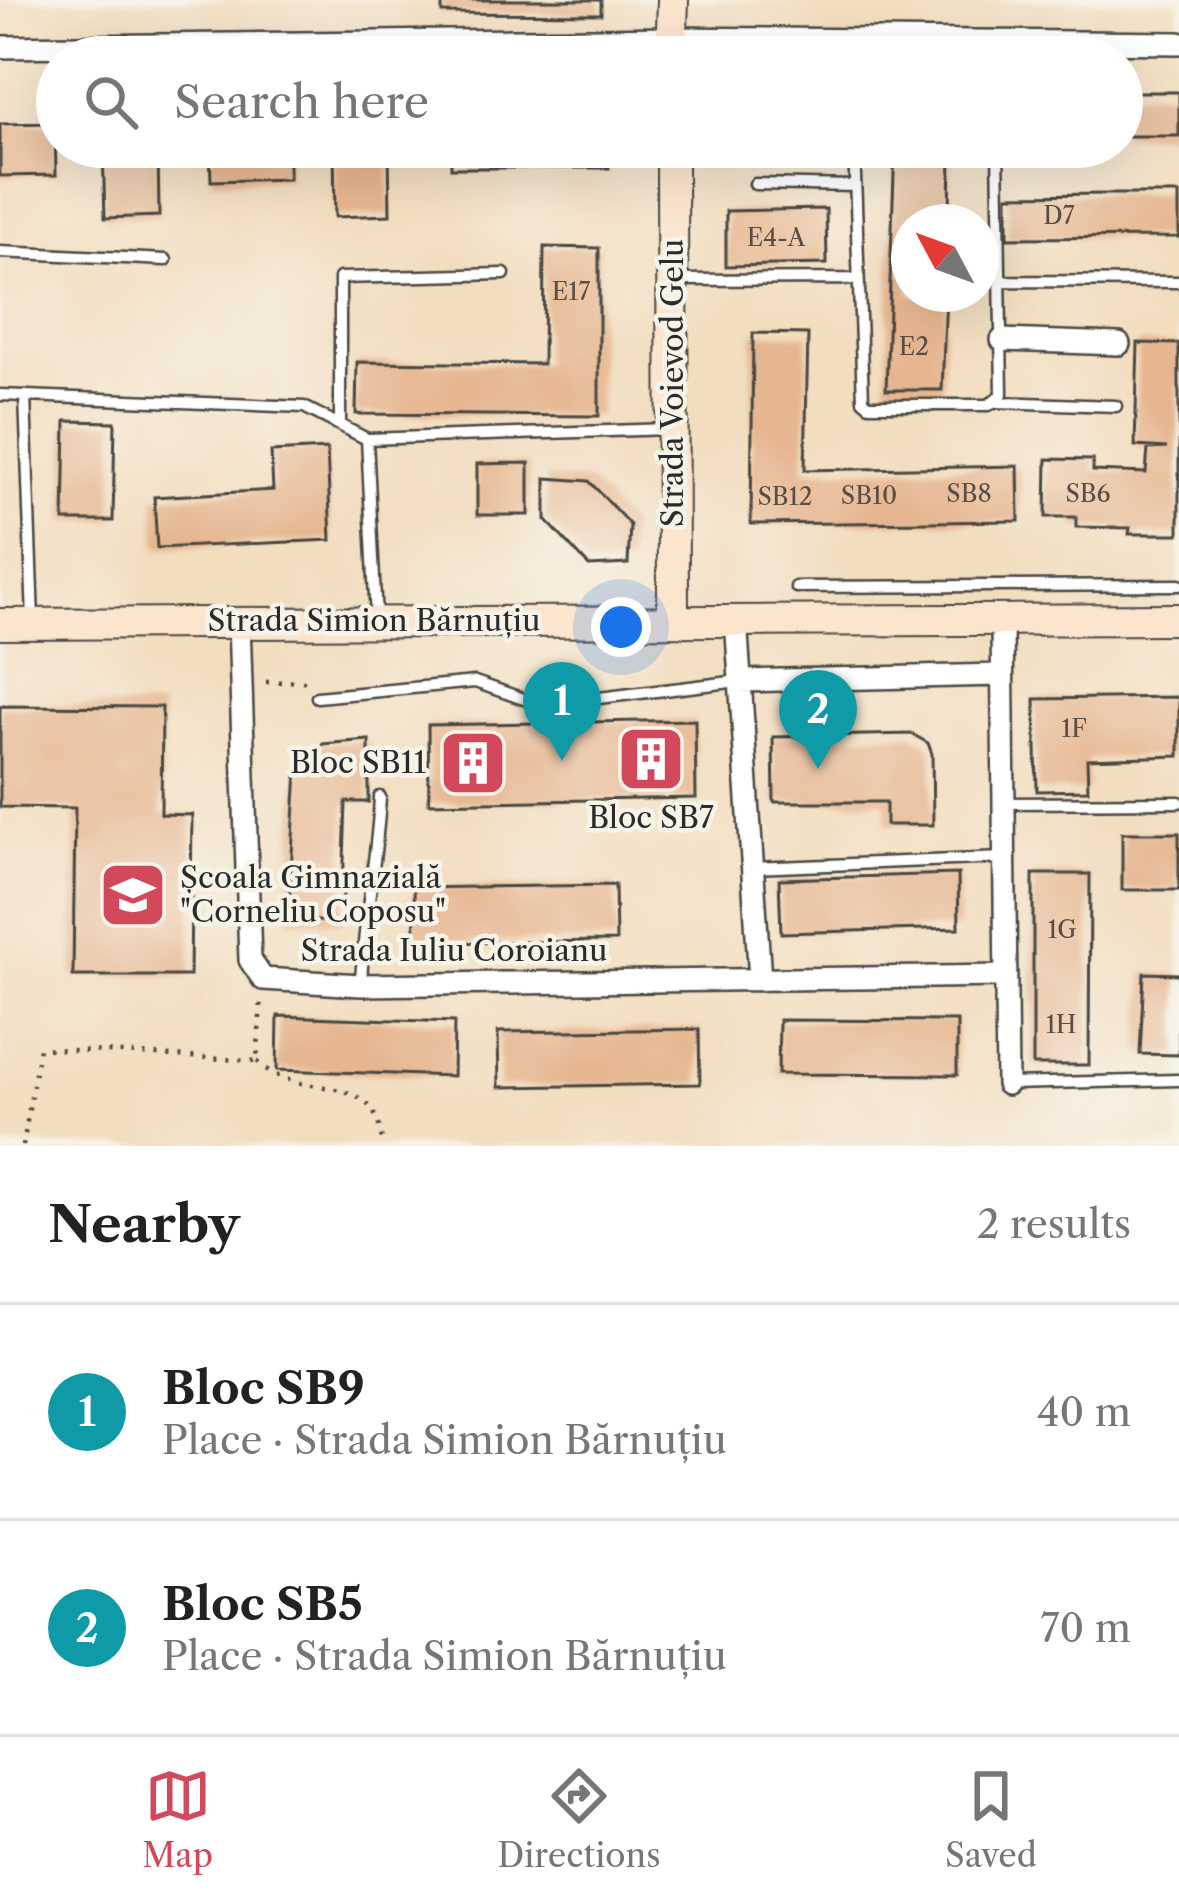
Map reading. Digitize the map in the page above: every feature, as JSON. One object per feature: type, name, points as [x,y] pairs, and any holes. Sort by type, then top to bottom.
[{"type":"street","points":[[672,36],[673,0]]},
{"type":"street","points":[[1143,44],[1179,43]]},
{"type":"street","points":[[0,47],[36,47]]},
{"type":"street","name":"Strada Voievod Gelu","points":[[672,168],[673,619]]},
{"type":"street","points":[[1001,340],[1119,344]]},
{"type":"street","name":"Strada Simion Bărnuțiu","points":[[0,624],[673,619],[1002,624],[1179,619]]},
{"type":"street","points":[[736,620],[760,980]]},
{"type":"street","name":"Strada Iuliu Coroianu","points":[[239,622],[250,960],[262,979],[361,986],[1006,976]]},
{"type":"street","points":[[1002,624],[1007,1084]]},
{"type":"street","points":[[740,681],[1001,675]]},
{"type":"lane","points":[[855,168],[863,400],[869,404],[1116,406]]},
{"type":"lane","points":[[997,402],[1002,394],[998,168]]},
{"type":"lane","points":[[755,184],[855,186]]},
{"type":"lane","points":[[0,252],[166,260]]},
{"type":"lane","points":[[340,425],[340,278],[504,274]]},
{"type":"lane","points":[[672,280],[858,280]]},
{"type":"lane","points":[[1001,281],[1179,282]]},
{"type":"lane","points":[[0,395],[304,407],[368,440],[561,429],[672,429]]},
{"type":"lane","points":[[25,396],[33,624]]},
{"type":"lane","points":[[368,440],[376,621]]},
{"type":"lane","points":[[796,587],[1179,585]]},
{"type":"lane","points":[[317,697],[475,682],[541,705],[740,681]]},
{"type":"lane","points":[[361,986],[363,916],[377,875],[380,796]]},
{"type":"lane","points":[[1004,803],[1179,802]]},
{"type":"lane","points":[[752,868],[1004,858]]},
{"type":"lane","points":[[1007,1084],[1179,1081]]},
{"type":"path","points":[[281,681],[316,681]]},
{"type":"path","points":[[257,1061],[262,979]]},
{"type":"path","points":[[23,1146],[39,1048],[257,1061],[281,1080],[355,1093],[381,1121],[382,1146]]},
{"type":"building","points":[[442,0],[601,0],[601,14],[442,13]]},
{"type":"building","points":[[1143,92],[1179,92],[1179,136],[1143,136]]},
{"type":"building","points":[[36,123],[36,168],[56,168],[56,175],[0,176],[0,124]]},
{"type":"building","points":[[104,168],[158,168],[159,216],[105,218]]},
{"type":"building","points":[[211,168],[289,168],[289,179],[211,181]]},
{"type":"building","points":[[334,168],[389,168],[390,215],[335,217]]},
{"type":"building","points":[[894,168],[951,168],[950,204],[893,204]]},
{"type":"building","points":[[1179,194],[1179,237],[1008,238],[1008,195]]},
{"type":"building","points":[[826,209],[827,264],[726,266],[726,211]]},
{"type":"building","points":[[544,247],[599,248],[599,416],[356,414],[357,362],[543,364]]},
{"type":"building","points":[[891,255],[891,312],[945,312],[942,390],[886,390]]},
{"type":"building","points":[[753,333],[808,334],[805,470],[1018,466],[1019,521],[751,524]]},
{"type":"building","points":[[1138,343],[1179,344],[1179,534],[1129,534],[1130,528],[1076,527],[1076,517],[1046,517],[1047,459],[1093,460],[1093,471],[1146,473],[1148,449],[1167,448],[1135,446]]},
{"type":"building","points":[[66,421],[115,422],[113,521],[64,521]]},
{"type":"building","points":[[327,449],[331,540],[157,548],[154,497],[273,490],[271,452]]},
{"type":"building","points":[[529,463],[529,515],[477,515],[477,464]]},
{"type":"building","points":[[546,478],[589,481],[630,525],[628,564],[589,566],[546,520]]},
{"type":"building","points":[[1179,697],[1179,756],[1087,759],[1088,790],[1037,791],[1035,699]]},
{"type":"building","name":"Școala Gimnazială \"Corneliu Coposu\"","points":[[0,706],[162,707],[161,814],[192,815],[190,976],[73,976],[75,808],[0,807]]},
{"type":"building","points":[[695,720],[696,798],[429,803],[428,725]]},
{"type":"building","points":[[912,734],[928,743],[932,754],[933,825],[886,825],[886,802],[774,802],[773,737]]},
{"type":"building","points":[[369,740],[369,802],[346,802],[342,922],[288,920],[297,771],[323,744]]},
{"type":"building","points":[[1122,833],[1179,833],[1179,890],[1122,890]]},
{"type":"building","points":[[958,874],[959,928],[781,933],[779,879]]},
{"type":"building","points":[[1033,874],[1090,874],[1089,1065],[1033,1065]]},
{"type":"building","points":[[615,885],[616,941],[415,943],[414,888]]},
{"type":"building","points":[[1144,973],[1179,974],[1179,1055],[1140,1054]]},
{"type":"building","points":[[278,1016],[454,1022],[453,1076],[277,1070]]},
{"type":"building","points":[[779,1020],[957,1021],[957,1075],[778,1074]]},
{"type":"building","points":[[699,1029],[700,1084],[499,1087],[498,1032]]},
{"type":"place","name":"Bloc SB7","points":[[651,759]]},
{"type":"place","name":"Bloc SB9","points":[[562,761]]},
{"type":"place","name":"Bloc SB11","points":[[473,763]]},
{"type":"place","name":"Bloc SB5","points":[[818,769]]},
{"type":"place","name":"Școala Gimnazială \"Corneliu Coposu\"","points":[[133,895]]}]
